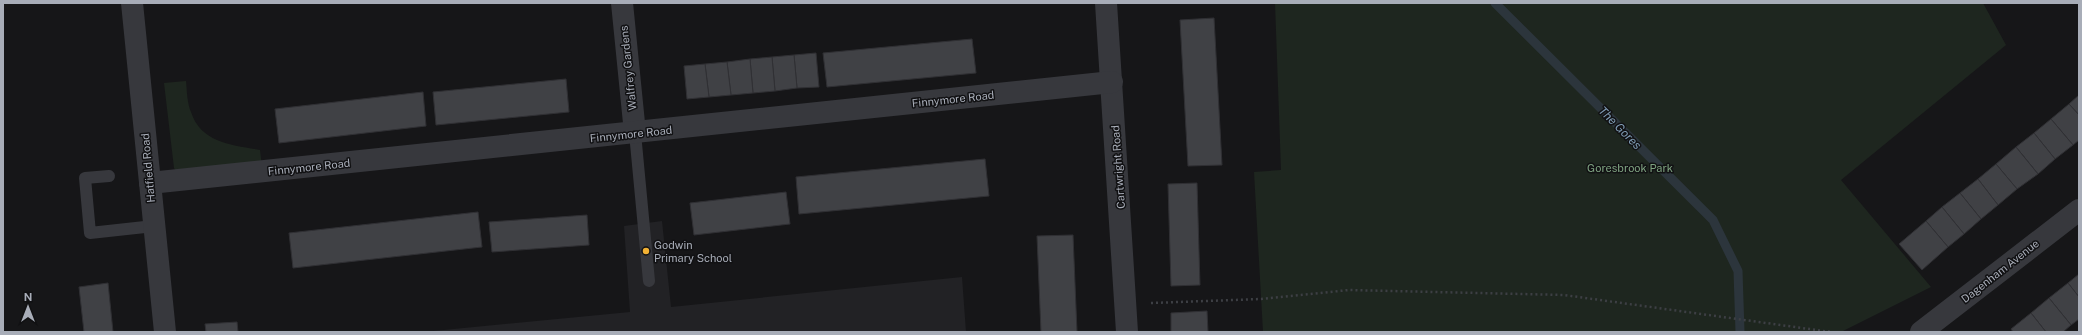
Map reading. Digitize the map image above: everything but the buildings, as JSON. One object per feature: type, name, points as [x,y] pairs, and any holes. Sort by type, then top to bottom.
[{"type":"street","name":"Hatfield Road","points":[[132,3],[166,332]]},
{"type":"street","name":"Walfrey Gardens","points":[[622,3],[635,134]]},
{"type":"street","name":"Cartwright Road","points":[[1106,3],[1127,332]]},
{"type":"street","name":"Finnymore Road","points":[[150,183],[635,134],[1112,82]]},
{"type":"street","name":"Dagenham Avenue","points":[[1921,332],[2079,210]]},
{"type":"lane","points":[[635,134],[649,281]]},
{"type":"lane","points":[[109,176],[85,178],[90,233],[154,226]]},
{"type":"path","points":[[1126,304],[1261,299],[1349,290],[1564,295],[1831,332]]},
{"type":"shaded area","name":"Godwin Primary School","points":[[662,221],[671,307],[962,277],[966,332],[423,332],[630,312],[624,226]]},
{"type":"green space","name":"Goresbrook Park","points":[[1275,3],[1983,3],[2006,45],[1841,180],[1931,287],[1841,332],[1263,332],[1254,172],[1281,170]]},
{"type":"green space","points":[[186,81],[187,97],[190,108],[196,122],[202,130],[219,141],[260,150],[262,167],[178,174],[174,168],[164,83]]},
{"type":"waterway","name":"The Gores","points":[[1495,3],[1713,220],[1738,271],[1740,332]]},
{"type":"place","name":"Godwin Primary School","points":[[646,251]]}]
